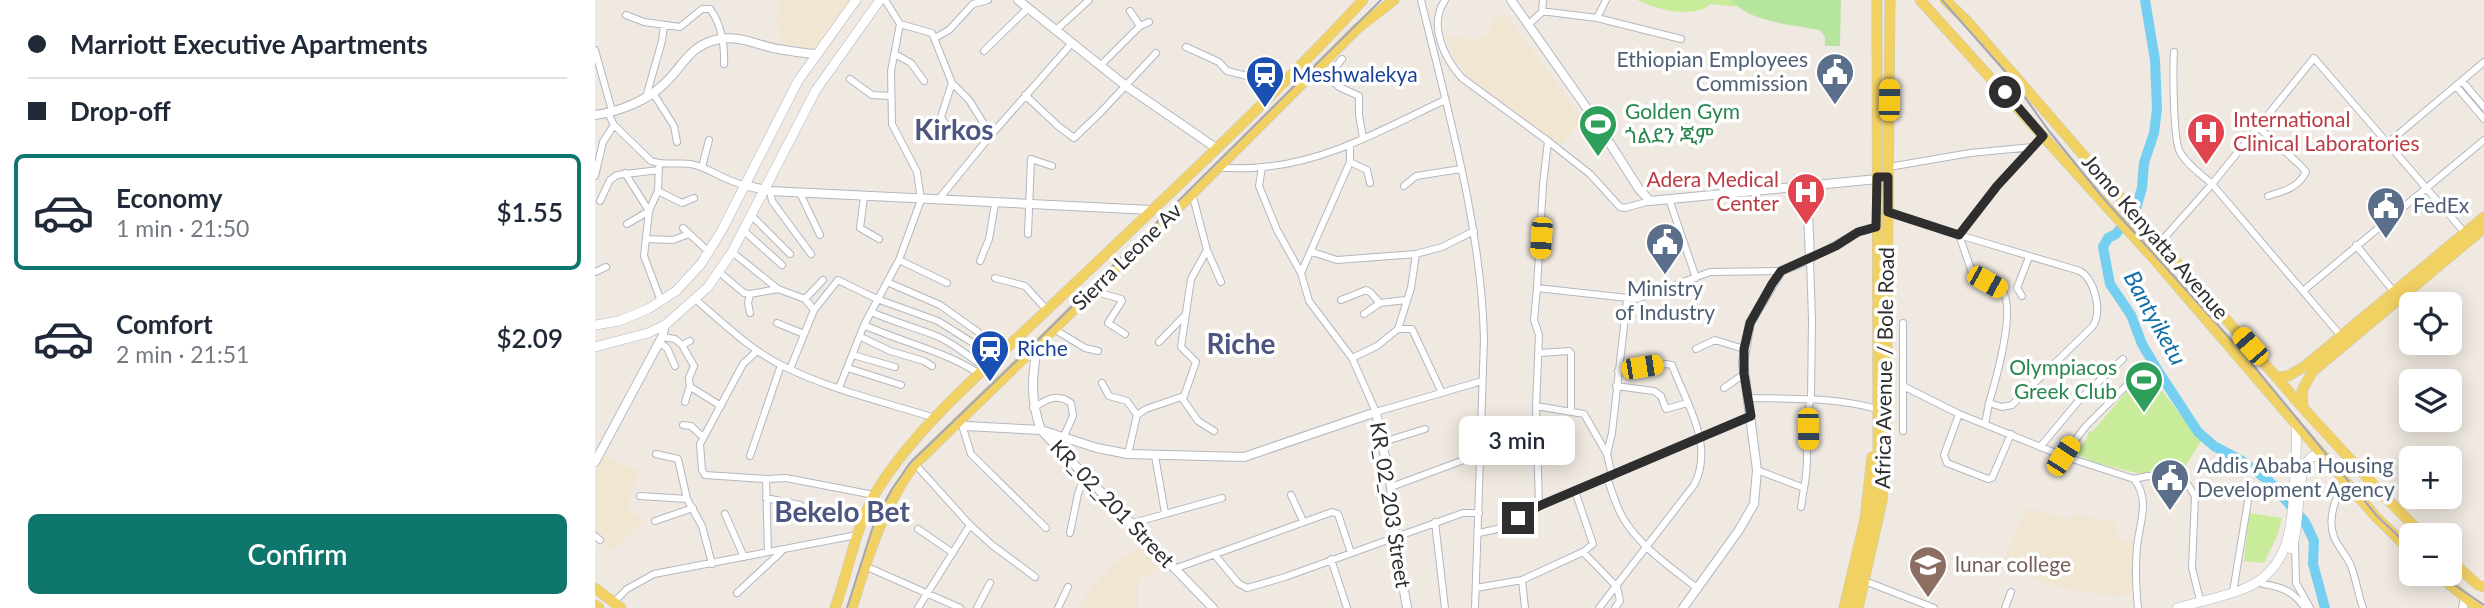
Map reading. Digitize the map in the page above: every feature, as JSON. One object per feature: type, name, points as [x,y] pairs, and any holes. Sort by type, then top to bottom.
[{"type":"main road","points":[[595,326],[637,315],[688,280],[709,252],[798,81],[856,0]]},
{"type":"main road","points":[[595,345],[648,333],[665,325],[695,299],[719,272],[767,191],[816,90],[882,0]]},
{"type":"main road","name":"Sierra Leone Av","points":[[835,608],[857,535],[874,495],[900,457],[936,418],[1216,148],[1363,0]]},
{"type":"main road","name":"Sierra Leone Av","points":[[852,608],[886,508],[915,464],[959,424],[1358,28],[1394,0]]},
{"type":"main road","name":"Africa Avenue / Bole Road","points":[[1851,608],[1874,507],[1882,426],[1877,409],[1882,394],[1876,227],[1877,0]]},
{"type":"main road","name":"Africa Avenue / Bole Road","points":[[1858,608],[1882,502],[1890,0]]},
{"type":"main road","name":"Jomo Kenyatta Avenue","points":[[1920,0],[2150,254],[2376,517],[2399,539]]},
{"type":"main road","name":"Jomo Kenyatta Avenue","points":[[1945,0],[1967,21],[2303,408],[2411,523]]},
{"type":"main road","points":[[1877,74],[1890,75]]},
{"type":"main road","points":[[2303,408],[2302,391],[2309,369],[2341,336],[2361,325],[2465,233],[2483,222]]},
{"type":"main road","points":[[2277,377],[2309,369],[2483,222]]},
{"type":"main road","points":[[2177,608],[2199,606],[2263,584],[2283,563],[2295,519],[2298,442],[2296,423]]},
{"type":"main road","points":[[1844,608],[1865,520],[1873,438],[1882,426],[1891,438],[1888,502],[1864,608]]},
{"type":"main road","points":[[2297,488],[2306,461],[2313,456],[2327,458]]},
{"type":"main road","points":[[2199,606],[2259,580],[2283,555],[2293,534]]},
{"type":"main road","points":[[2462,570],[2482,587]]},
{"type":"main road","points":[[2451,586],[2472,605]]},
{"type":"main road","points":[[595,588],[616,606]]},
{"type":"main road","points":[[595,596],[616,606]]},
{"type":"street","points":[[698,0],[702,9]]},
{"type":"street","points":[[882,0],[899,24],[932,33],[952,83],[969,100],[991,135]]},
{"type":"street","points":[[935,38],[949,30],[973,5],[988,0]]},
{"type":"street","points":[[1018,0],[1126,86],[1216,148]]},
{"type":"street","points":[[1056,30],[1089,0]]},
{"type":"street","points":[[1445,0],[1437,26],[1453,67],[1462,78],[1590,174],[1620,207],[1669,198],[1877,177],[1970,153],[2033,147]]},
{"type":"street","points":[[1511,0],[1593,117],[1639,189],[1650,201]]},
{"type":"street","points":[[1529,24],[1542,12],[1543,0]]},
{"type":"street","points":[[1597,18],[1606,0]]},
{"type":"street","points":[[1422,1],[1474,231],[1484,321],[1475,608]]},
{"type":"street","points":[[984,51],[1028,8]]},
{"type":"street","points":[[626,15],[644,22],[680,27],[702,9],[710,9],[716,17],[722,38],[724,64]]},
{"type":"street","points":[[1130,11],[1140,26]]},
{"type":"street","points":[[1542,12],[1597,18],[1681,39]]},
{"type":"street","points":[[1100,66],[1140,26],[1149,22]]},
{"type":"street","points":[[839,388],[864,325],[899,260],[921,200],[917,172],[892,124],[891,71],[899,24]]},
{"type":"street","points":[[649,95],[664,25]]},
{"type":"street","points":[[595,115],[610,112],[649,95],[671,78],[699,45],[722,38],[734,37],[776,49],[815,54]]},
{"type":"street","points":[[938,200],[1024,95],[1072,43]]},
{"type":"street","points":[[1186,47],[1219,62],[1227,71],[1280,84]]},
{"type":"street","points":[[595,50],[597,67],[614,125],[644,156],[659,167]]},
{"type":"street","points":[[2173,52],[2178,149],[2188,163],[2212,184],[2341,336]]},
{"type":"street","points":[[1024,95],[1074,138],[1156,53]]},
{"type":"street","points":[[895,54],[911,63],[924,82]]},
{"type":"street","points":[[2150,254],[2212,184],[2314,58],[2465,233]]},
{"type":"street","points":[[1342,59],[1328,76],[1339,87],[1359,96],[1363,138]]},
{"type":"street","points":[[2389,142],[2484,62]]},
{"type":"street","points":[[850,79],[872,95],[890,96]]},
{"type":"street","points":[[952,83],[941,117],[952,135]]},
{"type":"street","points":[[2459,83],[2484,107]]},
{"type":"street","points":[[2459,83],[2484,118]]},
{"type":"street","points":[[649,95],[674,126],[677,142]]},
{"type":"street","points":[[1217,168],[1262,167],[1294,162],[1350,145],[1445,100]]},
{"type":"street","points":[[595,176],[603,142],[614,125]]},
{"type":"street","points":[[2258,127],[2306,172],[2301,181],[2291,188],[2268,196]]},
{"type":"street","points":[[1959,235],[1997,186],[2043,136]]},
{"type":"street","points":[[702,167],[709,140]]},
{"type":"street","points":[[2303,290],[2484,140]]},
{"type":"street","points":[[1539,506],[1535,407],[1538,335],[1534,320],[1548,141]]},
{"type":"street","points":[[1301,273],[1350,162],[1350,145]]},
{"type":"street","points":[[1028,234],[1031,159],[1052,166]]},
{"type":"street","points":[[1350,162],[1367,170],[1370,183]]},
{"type":"street","points":[[600,201],[610,180],[617,175],[681,163],[702,167],[744,186],[767,191],[1151,210]]},
{"type":"street","points":[[659,167],[658,191],[649,211],[645,260],[661,301]]},
{"type":"street","points":[[1262,167],[1259,186],[1277,230],[1301,273],[1309,301],[1352,358],[1376,412],[1482,381]]},
{"type":"street","points":[[1404,186],[1416,176],[1461,169]]},
{"type":"street","points":[[625,173],[649,211]]},
{"type":"street","points":[[1801,507],[1808,462],[1808,408],[1811,398],[1812,320],[1807,186]]},
{"type":"street","points":[[658,191],[683,203],[694,198]]},
{"type":"street","points":[[767,191],[811,254]]},
{"type":"street","points":[[800,193],[820,235]]},
{"type":"street","points":[[1192,193],[1207,250],[1221,282]]},
{"type":"street","points":[[864,197],[860,228],[879,239]]},
{"type":"street","points":[[1669,198],[1696,278]]},
{"type":"street","points":[[980,261],[989,239],[995,204]]},
{"type":"street","points":[[627,224],[649,211]]},
{"type":"street","points":[[1888,212],[2086,274],[2094,292],[2098,317],[2092,327],[2012,405],[2002,407],[1989,403]]},
{"type":"street","points":[[751,215],[790,254]]},
{"type":"street","points":[[1537,288],[1627,299],[1642,298],[1710,272],[1781,271],[1858,232],[1876,227]]},
{"type":"street","points":[[743,230],[782,265]]},
{"type":"street","points":[[647,239],[673,240],[686,231],[709,252]]},
{"type":"street","points":[[1312,252],[1337,260],[1416,254],[1443,247],[1474,231]]},
{"type":"street","points":[[1959,235],[1973,275],[2001,290],[2005,297],[2005,344],[1985,424]]},
{"type":"street","points":[[2357,246],[2395,293]]},
{"type":"street","points":[[1182,397],[1196,360],[1181,347],[1191,279],[1207,250]]},
{"type":"street","points":[[732,252],[778,289],[805,299],[814,310]]},
{"type":"street","points":[[1398,329],[1414,275],[1416,254]]},
{"type":"street","points":[[2022,296],[2017,288],[2029,257]]},
{"type":"street","points":[[899,260],[947,283]]},
{"type":"street","points":[[595,272],[605,267]]},
{"type":"street","points":[[1683,608],[1751,512],[1758,470],[1744,374],[1744,349],[1754,315],[1781,271]]},
{"type":"street","points":[[719,272],[738,289],[750,295],[778,289]]},
{"type":"street","points":[[995,278],[1025,286],[1047,310]]},
{"type":"street","points":[[805,299],[824,280]]},
{"type":"street","points":[[790,369],[814,310],[838,280],[911,313],[939,321],[989,353]]},
{"type":"street","points":[[887,282],[940,305],[995,344]]},
{"type":"street","points":[[1341,300],[1368,290],[1380,303]]},
{"type":"street","points":[[1093,291],[1121,299],[1108,323],[1125,334]]},
{"type":"street","points":[[750,295],[750,313]]},
{"type":"street","points":[[695,299],[757,351],[781,365],[839,388],[936,418]]},
{"type":"street","points":[[1627,299],[1612,433],[1607,454],[1609,477],[1624,519],[1648,547],[1698,589]]},
{"type":"street","points":[[1364,314],[1380,303],[1406,300]]},
{"type":"street","points":[[871,312],[896,324],[935,335],[982,365]]},
{"type":"street","points":[[1159,342],[1186,314]]},
{"type":"street","points":[[777,323],[804,334]]},
{"type":"street","points":[[1903,323],[1903,431]]},
{"type":"street","points":[[595,462],[660,341],[665,325]]},
{"type":"street","points":[[864,325],[896,340],[948,356],[975,371]]},
{"type":"street","points":[[1352,358],[1377,346],[1398,329],[1409,328],[1414,330],[1442,393]]},
{"type":"street","points":[[1054,329],[1085,348],[1098,351]]},
{"type":"street","points":[[648,333],[667,348],[675,366]]},
{"type":"street","points":[[861,337],[932,366]]},
{"type":"street","points":[[660,341],[675,339],[682,345],[694,366],[688,379],[690,388],[685,402]]},
{"type":"street","points":[[1696,349],[1716,340],[1744,349]]},
{"type":"street","points":[[682,345],[689,341]]},
{"type":"street","name":"KR_02_201 Street","points":[[1037,346],[1033,408],[1041,430],[1213,608]]},
{"type":"street","points":[[757,351],[743,364],[703,437],[699,447],[705,475],[786,478],[874,495]]},
{"type":"street","points":[[1538,353],[1571,353],[1571,412]]},
{"type":"street","points":[[853,355],[895,367]]},
{"type":"street","points":[[2040,447],[2081,398],[2123,359]]},
{"type":"street","points":[[1599,608],[1648,547],[1697,479],[1700,470],[1701,453],[1696,418],[1669,363],[1618,371]]},
{"type":"street","points":[[750,456],[781,365]]},
{"type":"street","points":[[848,368],[901,385]]},
{"type":"street","points":[[2063,456],[2074,439],[2144,368]]},
{"type":"street","points":[[1724,388],[1744,374]]},
{"type":"street","points":[[1102,383],[1109,396],[1127,401],[1137,415]]},
{"type":"street","points":[[1616,386],[1654,391],[1661,396],[1666,410],[1687,403]]},
{"type":"street","points":[[1903,386],[1959,414],[2063,456],[2134,479],[2148,476],[2171,477],[2183,481],[2193,490],[2195,496],[2192,568],[2199,606]]},
{"type":"street","points":[[690,388],[721,406]]},
{"type":"street","points":[[1033,408],[1048,398],[1056,397],[1071,403],[1073,416],[1064,436]]},
{"type":"street","points":[[1128,454],[1137,415],[1146,409],[1182,397]]},
{"type":"street","points":[[1182,397],[1198,421],[1214,430]]},
{"type":"street","points":[[1748,398],[1811,398],[1851,402],[1877,409]]},
{"type":"street","points":[[1535,407],[1584,414],[1607,454]]},
{"type":"street","name":"KR_02_203 Street","points":[[959,424],[1041,430],[1097,448],[1128,454],[1252,456],[1376,412],[1391,487],[1395,538],[1406,608]]},
{"type":"street","points":[[1959,414],[1944,455],[1947,463],[1988,479],[1992,478],[2011,434]]},
{"type":"street","points":[[1479,533],[1497,529],[1539,506],[1751,416]]},
{"type":"street","points":[[959,424],[971,454],[1046,528]]},
{"type":"street","points":[[683,425],[691,426],[703,437]]},
{"type":"street","points":[[1383,442],[1425,429]]},
{"type":"street","points":[[656,454],[678,459],[687,499],[702,526],[712,564]]},
{"type":"street","points":[[1391,487],[1480,454]]},
{"type":"street","points":[[1155,456],[1165,513]]},
{"type":"street","points":[[915,464],[970,525],[1035,578]]},
{"type":"street","points":[[1758,470],[1804,488]]},
{"type":"street","points":[[1070,533],[1078,494],[1086,474]]},
{"type":"street","points":[[766,479],[768,552]]},
{"type":"street","points":[[2134,479],[2141,491],[2143,508],[2137,545],[2138,608]]},
{"type":"street","points":[[2346,480],[2338,493],[2332,530],[2352,568],[2363,608]]},
{"type":"street","points":[[1476,589],[1523,580],[1583,552],[1593,544],[1575,491]]},
{"type":"street","points":[[1291,495],[1303,521]]},
{"type":"street","points":[[640,496],[687,499]]},
{"type":"street","points":[[766,498],[800,505]]},
{"type":"street","points":[[1133,523],[1222,498]]},
{"type":"street","points":[[2233,592],[2248,500]]},
{"type":"street","points":[[655,521],[693,508]]},
{"type":"street","points":[[1174,569],[1303,521],[1336,512],[1351,553]]},
{"type":"street","points":[[1214,554],[1238,583],[1247,588],[1285,577],[1462,513],[1479,513]]},
{"type":"street","points":[[725,514],[744,557]]},
{"type":"street","points":[[1435,522],[1445,608]]},
{"type":"street","points":[[918,608],[970,525]]},
{"type":"street","points":[[918,528],[953,553]]},
{"type":"street","points":[[2293,534],[2296,583],[2307,608]]},
{"type":"street","points":[[616,606],[627,589],[654,575],[857,535]]},
{"type":"street","points":[[737,593],[782,551]]},
{"type":"street","points":[[1583,552],[1616,587],[1620,601],[1615,608]]},
{"type":"street","points":[[1331,559],[1347,608]]},
{"type":"street","points":[[865,566],[960,608]]},
{"type":"street","points":[[1523,580],[1525,608]]},
{"type":"street","points":[[977,608],[990,583]]},
{"type":"street","points":[[1870,583],[1934,608]]},
{"type":"street","points":[[2263,584],[2289,591],[2307,608]]},
{"type":"street","points":[[1058,608],[1068,587]]},
{"type":"street","points":[[2005,608],[2011,592]]},
{"type":"shaded area","points":[[779,0],[850,0],[816,48],[785,46],[777,26]]},
{"type":"shaded area","points":[[1504,11],[1582,119],[1561,145],[1469,79],[1454,56],[1445,35],[1477,40],[1489,33],[1492,21]]},
{"type":"shaded area","points":[[605,456],[639,471],[627,509],[645,521],[610,551],[604,540],[595,532],[595,472]]},
{"type":"shaded area","points":[[2027,508],[2070,519],[2074,514],[2112,521],[2118,531],[2117,541],[2133,539],[2132,593],[2114,597],[2072,590],[2035,579],[2002,564]]},
{"type":"shaded area","points":[[1142,543],[1163,566],[1138,580],[1138,608],[1079,608],[1092,586]]},
{"type":"green space","points":[[1637,0],[1731,0],[1737,7],[1711,4],[1703,9],[1685,12],[1655,7]]},
{"type":"green space","points":[[1731,0],[1841,0],[1840,46],[1825,46],[1825,37],[1820,30],[1760,18]]},
{"type":"green space","name":"Olympiacos Greek Club","points":[[2133,384],[2159,387],[2201,441],[2180,475],[2140,474],[2094,462],[2074,453],[2086,440],[2089,431],[2092,432]]},
{"type":"green space","points":[[2249,513],[2282,518],[2264,563],[2244,561]]},
{"type":"waterway","name":"Bantyiketu","points":[[2145,0],[2155,60],[2157,109],[2136,209],[2116,234],[2108,238],[2103,247],[2110,284],[2131,315],[2142,344],[2158,371],[2198,432],[2214,446],[2242,461],[2269,481],[2305,522],[2314,541],[2313,564],[2325,608]]},
{"type":"tram line","points":[[847,608],[875,520],[910,463],[1381,0]]},
{"type":"tram line","points":[[1942,0],[2011,78],[2049,131],[2104,199],[2244,354],[2377,516],[2399,537]]},
{"type":"tram line","points":[[2456,586],[2484,605]]},
{"type":"place","name":"Ethiopian Employees Commission","points":[[1835,106]]},
{"type":"place","name":"Meshwalekya","points":[[1265,109]]},
{"type":"place","name":"Golden Gym ጎልደን ጂም","points":[[1598,158]]},
{"type":"place","name":"International Clinical Laboratories","points":[[2206,166]]},
{"type":"place","name":"Adera Medical Center","points":[[1806,226]]},
{"type":"place","name":"FedEx","points":[[2386,240]]},
{"type":"place","name":"Ministry of Industry","points":[[1665,276]]},
{"type":"place","name":"Riche","points":[[990,383]]},
{"type":"place","name":"Olympiacos Greek Club","points":[[2144,414]]},
{"type":"place","name":"Addis Ababa Housing Development Agency","points":[[2170,512]]},
{"type":"place","name":"lunar college","points":[[1928,599]]},
{"type":"district","name":"Kirkos","points":[[954,130]]},
{"type":"district","name":"Riche","points":[[1241,344]]},
{"type":"district","name":"Bekelo Bet","points":[[842,512]]},
{"type":"route","points":[[1518,518],[1539,506],[1751,416],[1743,362],[1754,315],[1781,271],[1836,246],[1858,232],[1876,227],[1877,177],[1888,177],[1888,212],[1959,235],[1997,186],[2043,136],[2005,92]]}]
